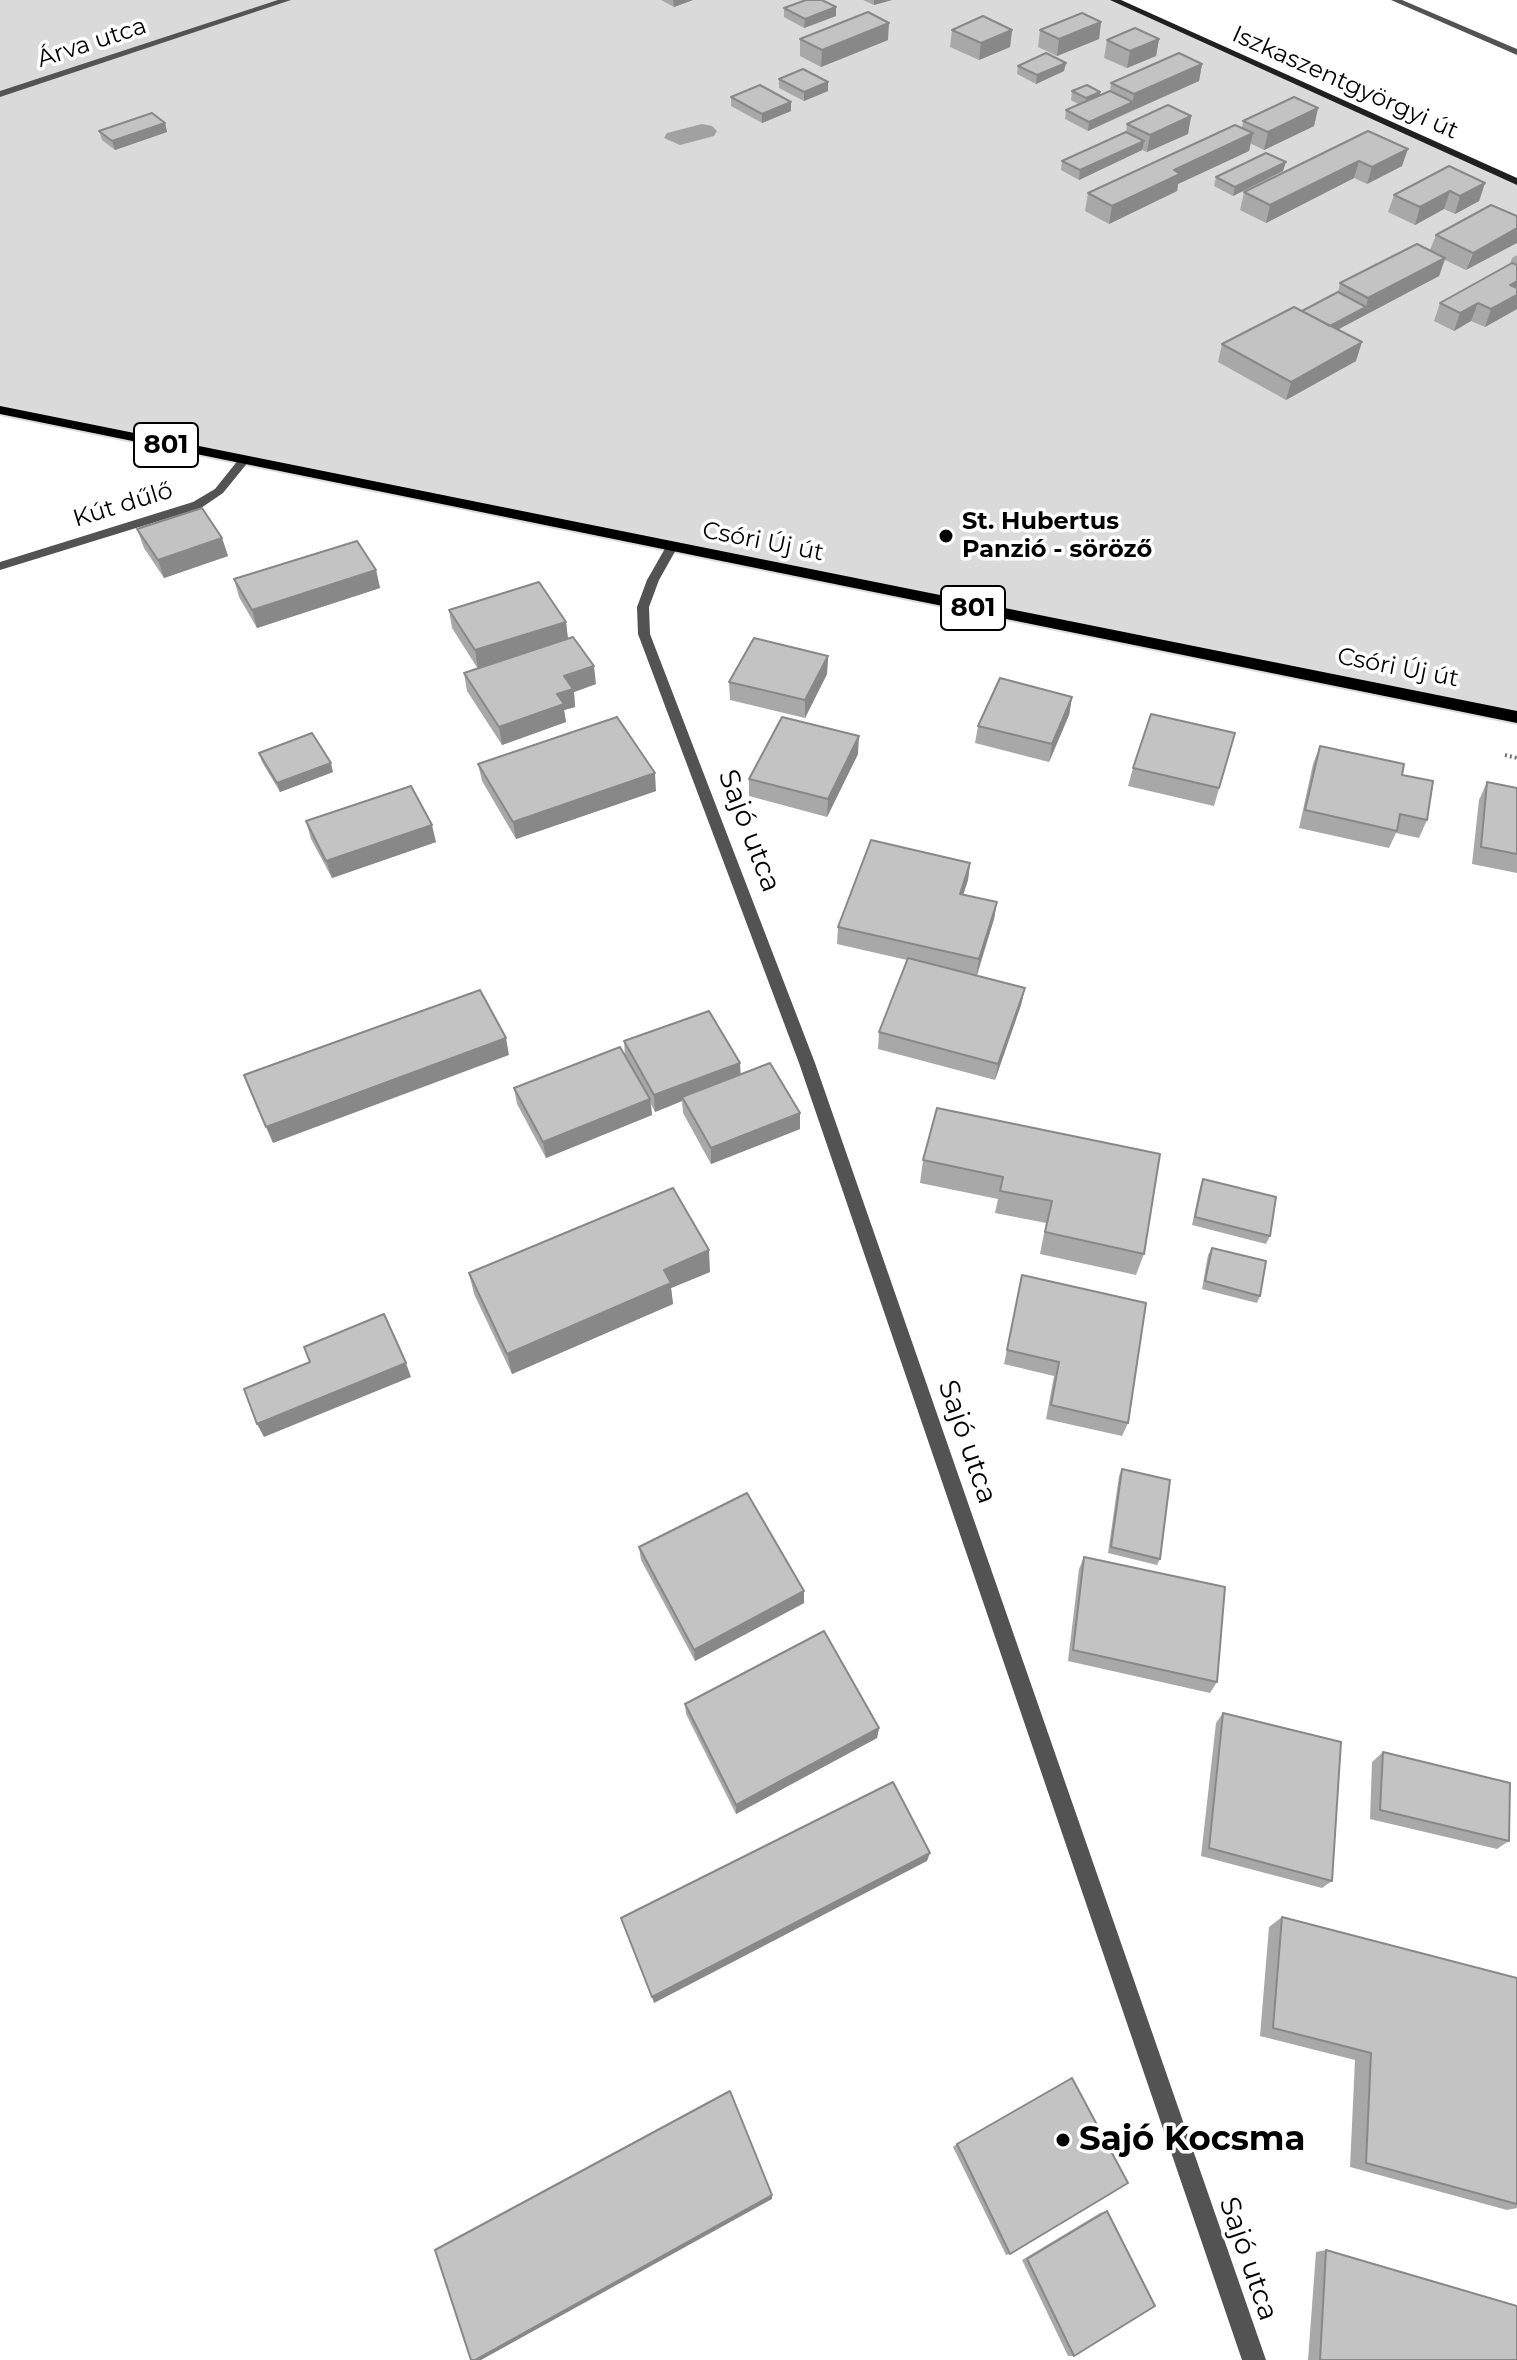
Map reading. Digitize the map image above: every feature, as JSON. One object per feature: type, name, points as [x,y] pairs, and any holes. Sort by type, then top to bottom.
[{"type":"main road","name":"Iszkaszentgyörgyi út","points":[[1114,0],[1517,182]]},
{"type":"main road","name":"Csóri Új út","points":[[0,410],[1517,717]]},
{"type":"street","name":"Árva utca","points":[[0,94],[287,0]]},
{"type":"street","points":[[1395,0],[1517,52]]},
{"type":"street","name":"Kút dűlő","points":[[0,566],[197,505],[219,491],[243,461]]},
{"type":"street","name":"Sajó utca","points":[[671,548],[645,602],[644,634],[807,1063],[1254,2360]]},
{"type":"shaded area","points":[[0,0],[1114,0],[1517,182],[1517,717],[0,410]]},
{"type":"shaded area","points":[[702,124],[712,126],[717,131],[714,136],[680,145],[664,138],[667,133]]},
{"type":"building","points":[[806,0],[822,0],[836,7],[805,19],[784,8]]},
{"type":"building","points":[[868,12],[889,23],[822,50],[800,39]]},
{"type":"building","points":[[1082,13],[1101,22],[1059,39],[1040,30]]},
{"type":"building","points":[[983,16],[1012,30],[981,43],[952,30]]},
{"type":"building","points":[[1135,28],[1159,39],[1130,51],[1107,40]]},
{"type":"building","points":[[1046,53],[1066,63],[1037,75],[1018,66]]},
{"type":"building","points":[[1179,53],[1202,64],[1134,94],[1111,83]]},
{"type":"building","points":[[803,69],[828,82],[804,92],[779,79]]},
{"type":"building","points":[[760,85],[791,102],[762,114],[731,97]]},
{"type":"building","points":[[1087,85],[1100,92],[1086,98],[1072,91]]},
{"type":"building","points":[[1110,91],[1133,102],[1089,122],[1066,110]]},
{"type":"building","points":[[1294,97],[1318,108],[1268,132],[1243,121]]},
{"type":"building","points":[[1168,105],[1191,116],[1150,135],[1127,124]]},
{"type":"building","points":[[152,113],[165,123],[112,141],[99,131]]},
{"type":"building","points":[[1235,125],[1253,133],[1174,170],[1180,174],[1112,206],[1088,193]]},
{"type":"building","points":[[1368,131],[1408,149],[1372,167],[1359,161],[1270,205],[1244,192]]},
{"type":"building","points":[[1126,132],[1144,141],[1080,170],[1062,161]]},
{"type":"building","points":[[1266,153],[1286,162],[1235,187],[1216,177]]},
{"type":"building","points":[[1449,166],[1485,183],[1460,196],[1450,191],[1420,207],[1394,195]]},
{"type":"building","points":[[1491,205],[1517,216],[1517,228],[1473,253],[1436,235]]},
{"type":"building","points":[[1417,244],[1445,258],[1368,298],[1340,283]]},
{"type":"building","points":[[1512,263],[1517,265],[1517,281],[1510,285],[1517,288],[1517,295],[1491,309],[1478,303],[1460,313],[1440,303]]},
{"type":"building","points":[[1338,292],[1366,307],[1330,326],[1302,311]]},
{"type":"building","points":[[1294,307],[1362,342],[1291,382],[1222,344]]},
{"type":"building","points":[[202,508],[222,538],[158,560],[137,529]]},
{"type":"building","points":[[357,541],[376,570],[252,610],[234,579]]},
{"type":"building","points":[[539,582],[566,622],[475,650],[449,610]]},
{"type":"building","points":[[573,637],[594,666],[564,676],[573,689],[557,694],[564,704],[499,727],[464,673]]},
{"type":"building","points":[[754,638],[828,656],[805,700],[729,682]]},
{"type":"building","points":[[1000,678],[1072,697],[1052,744],[978,726]]},
{"type":"building","points":[[1151,714],[1235,733],[1219,788],[1133,768]]},
{"type":"building","points":[[617,717],[655,773],[513,822],[478,764]]},
{"type":"building","points":[[782,717],[859,736],[828,799],[749,779]]},
{"type":"building","points":[[312,733],[331,763],[277,783],[259,753]]},
{"type":"building","points":[[1320,746],[1404,764],[1402,775],[1433,781],[1427,820],[1400,814],[1397,831],[1305,810]]},
{"type":"building","points":[[1487,782],[1517,788],[1517,854],[1481,847]]},
{"type":"building","points":[[411,786],[432,825],[326,861],[306,821]]},
{"type":"building","points":[[871,840],[970,863],[960,894],[997,902],[979,959],[838,927]]},
{"type":"building","points":[[908,958],[1025,988],[998,1064],[879,1032]]},
{"type":"building","points":[[480,990],[506,1038],[266,1127],[244,1075]]},
{"type":"building","points":[[709,1011],[740,1063],[654,1095],[624,1041]]},
{"type":"building","points":[[620,1047],[650,1099],[543,1142],[514,1088]]},
{"type":"building","points":[[770,1063],[800,1113],[711,1148],[682,1097]]},
{"type":"building","points":[[937,1108],[1160,1154],[1144,1254],[1045,1232],[1052,1201],[1000,1191],[1003,1177],[923,1160]]},
{"type":"building","points":[[1203,1179],[1276,1197],[1270,1236],[1195,1217]]},
{"type":"building","points":[[673,1188],[709,1250],[664,1270],[671,1283],[507,1354],[469,1273]]},
{"type":"building","points":[[1212,1248],[1266,1261],[1260,1296],[1205,1281]]},
{"type":"building","points":[[1022,1275],[1146,1303],[1128,1423],[1051,1405],[1059,1362],[1007,1350]]},
{"type":"building","points":[[384,1314],[406,1363],[257,1424],[244,1389],[310,1362],[304,1347]]},
{"type":"building","points":[[1122,1469],[1170,1480],[1160,1559],[1111,1547]]},
{"type":"building","points":[[747,1493],[804,1591],[694,1650],[639,1547]]},
{"type":"building","points":[[1084,1557],[1225,1587],[1217,1682],[1073,1650]]},
{"type":"building","points":[[824,1631],[879,1728],[736,1805],[685,1704]]},
{"type":"building","points":[[1223,1713],[1341,1742],[1332,1881],[1209,1848]]},
{"type":"building","points":[[1383,1752],[1510,1783],[1509,1841],[1380,1810]]},
{"type":"building","points":[[893,1782],[930,1853],[652,1997],[621,1918]]},
{"type":"building","points":[[1282,1917],[1517,1978],[1517,2204],[1366,2163],[1371,2053],[1273,2028]]},
{"type":"building","points":[[1072,2078],[1128,2183],[1010,2254],[957,2144]]},
{"type":"building","points":[[730,2091],[772,2195],[471,2360],[435,2250]]},
{"type":"building","points":[[1107,2211],[1155,2306],[1074,2356],[1027,2259]]},
{"type":"building","points":[[1326,2250],[1517,2306],[1517,2360],[1320,2360]]},
{"type":"place","name":"St. Hubertus Panzió - söröző","points":[[946,536]]},
{"type":"place","name":"Sajó Kocsma","points":[[1063,2140]]}]
